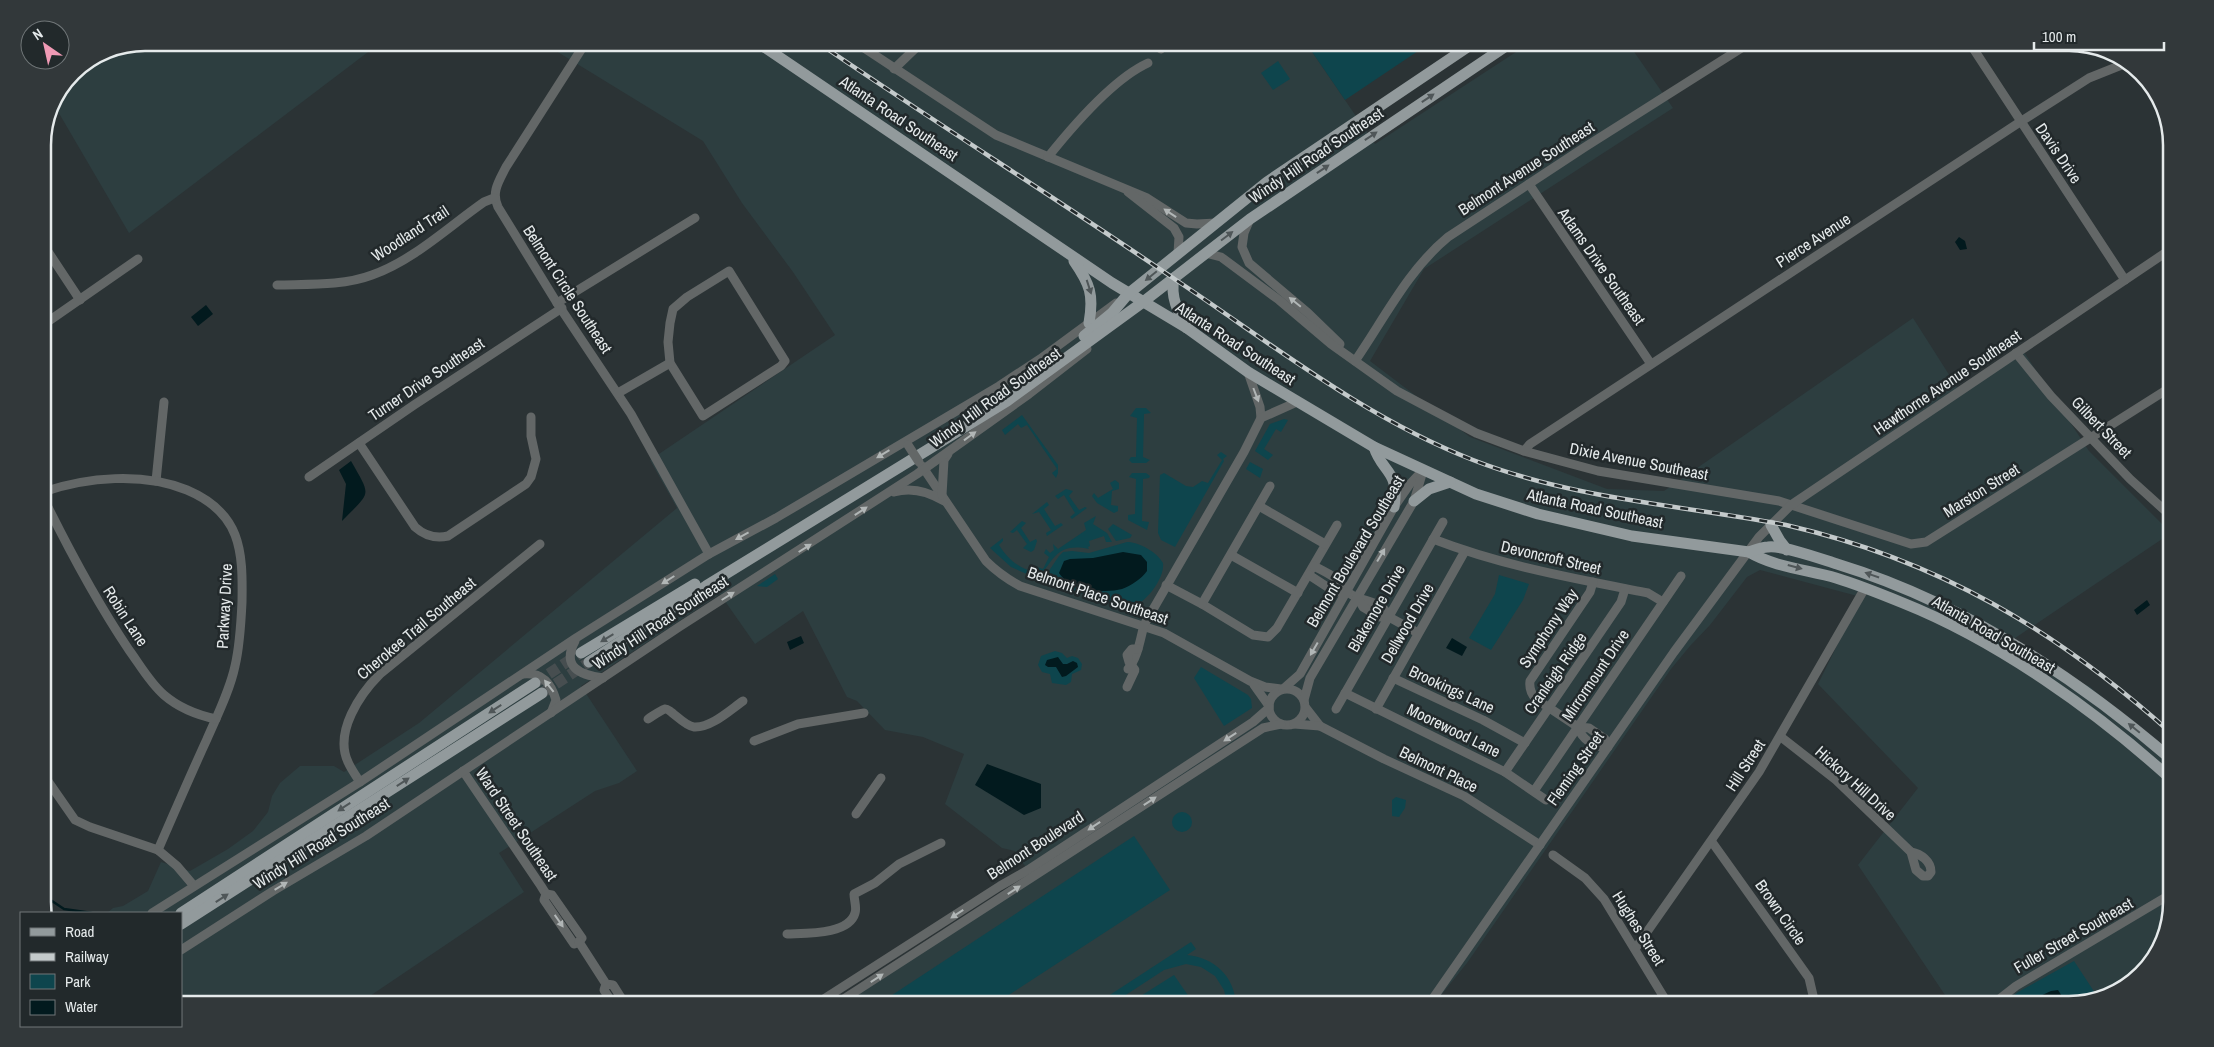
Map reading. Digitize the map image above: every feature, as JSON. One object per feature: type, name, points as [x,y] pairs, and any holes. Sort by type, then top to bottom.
[{"type":"main road","name":"Atlanta Road Southeast","points":[[770,51],[1128,294],[1186,328],[1248,372],[1374,447],[1476,494],[1562,520],[1632,536],[1749,552],[1762,560],[1836,578],[1865,588],[1931,616],[2018,664],[2124,738],[2163,771]]},
{"type":"main road","name":"Windy Hill Road Southeast","points":[[581,653],[1001,397],[1081,339],[1112,313],[1128,294],[1293,164],[1462,51]]},
{"type":"main road","name":"Windy Hill Road Southeast","points":[[590,662],[706,586],[1007,401],[1143,302],[1250,219],[1499,51]]},
{"type":"main road","points":[[1070,255],[1086,278],[1091,291],[1089,323]]},
{"type":"main road","points":[[1174,278],[1172,289],[1174,303],[1186,328]]},
{"type":"main road","points":[[1374,447],[1376,455],[1393,478],[1396,492],[1394,507]]},
{"type":"main road","points":[[1414,501],[1429,489],[1450,482]]},
{"type":"main road","points":[[1771,524],[1787,550]]},
{"type":"main road","name":"Atlanta Road Southeast","points":[[1749,552],[1769,546],[1787,550],[1887,580],[1959,614],[2023,650],[2089,694],[2163,753]]},
{"type":"main road","name":"Windy Hill Road Southeast","points":[[182,912],[535,683]]},
{"type":"main road","name":"Windy Hill Road Southeast","points":[[182,923],[542,693]]},
{"type":"street","points":[[494,198],[496,188],[506,167],[580,51]]},
{"type":"street","points":[[868,51],[996,135],[1148,198],[1186,223],[1216,223]]},
{"type":"street","points":[[894,69],[913,51]]},
{"type":"street","name":"Belmont Avenue Southeast","points":[[1355,361],[1404,287],[1433,250],[1456,232],[1529,184],[1738,51]]},
{"type":"street","name":"Davis Drive","points":[[1975,51],[2125,280]]},
{"type":"street","points":[[1048,157],[1068,132],[1101,99],[1136,68],[1148,63]]},
{"type":"street","name":"Pierce Avenue","points":[[1524,451],[1530,444],[2020,122],[2089,78],[2119,66]]},
{"type":"street","name":"Adams Drive Southeast","points":[[1529,184],[1652,364]]},
{"type":"street","points":[[1122,187],[1174,228],[1179,237],[1178,253]]},
{"type":"street","name":"Woodland Trail","points":[[277,285],[336,282],[372,276],[402,260],[484,202],[494,198]]},
{"type":"street","name":"Belmont Circle Southeast","points":[[494,198],[560,306],[618,393],[709,554]]},
{"type":"street","name":"Turner Drive Southeast","points":[[308,477],[560,306],[696,218]]},
{"type":"street","name":"Dixie Avenue Southeast","points":[[1250,219],[1244,233],[1242,248],[1249,264],[1308,313],[1355,361]]},
{"type":"street","name":"Dixie Avenue Southeast","points":[[1205,253],[1221,257],[1391,387],[1422,406],[1476,433],[1524,451],[1615,475],[1758,497],[1792,505]]},
{"type":"street","name":"Hawthorne Avenue Southeast","points":[[1749,552],[1771,524],[1792,505],[2163,255]]},
{"type":"street","points":[[51,256],[80,300]]},
{"type":"street","points":[[51,320],[138,259]]},
{"type":"street","points":[[730,271],[786,361],[703,416],[670,363],[668,342],[673,309],[687,297],[730,271]]},
{"type":"street","name":"Windy Hill Road Southeast","points":[[154,912],[360,782],[576,638],[709,554],[776,518],[906,443],[1000,386],[1128,294]]},
{"type":"street","name":"Windy Hill Road Southeast","points":[[182,949],[273,891],[366,836],[679,627],[887,494],[922,465],[951,450],[1059,372],[1143,302]]},
{"type":"street","name":"Gilbert Street","points":[[2016,353],[2051,396],[2130,479],[2163,509]]},
{"type":"street","points":[[618,393],[670,363]]},
{"type":"street","points":[[1127,687],[1135,670],[1130,667],[1127,655],[1132,649],[1138,649],[1144,625],[1244,452],[1261,418],[1260,407],[1248,372]]},
{"type":"street","name":"Marston Street","points":[[1792,505],[1911,544],[1923,544],[2163,392]]},
{"type":"street","points":[[156,481],[164,402]]},
{"type":"street","points":[[1261,418],[1297,402]]},
{"type":"street","points":[[359,443],[415,527],[421,532],[438,538],[448,536],[526,484],[535,469],[536,459],[531,436],[531,417]]},
{"type":"street","name":"Belmont Place Southeast","points":[[906,443],[986,560],[998,572],[1020,586],[1164,632],[1250,681],[1265,687],[1282,689]]},
{"type":"street","points":[[887,494],[903,489],[935,495],[944,499],[944,460],[951,450]]},
{"type":"street","name":"Belmont Boulevard Southeast","points":[[1305,704],[1310,678],[1414,501],[1423,470]]},
{"type":"street","name":"Belmont Boulevard Southeast","points":[[1282,689],[1300,674],[1394,507],[1410,484],[1423,470]]},
{"type":"street","name":"Parkway Drive","points":[[51,489],[87,481],[111,479],[156,481],[175,485],[193,492],[219,509],[240,545],[243,572],[241,616],[235,666],[216,719],[158,850]]},
{"type":"street","points":[[1202,604],[1270,486]]},
{"type":"street","points":[[1259,506],[1325,544]]},
{"type":"street","name":"Robin Lane","points":[[51,513],[91,591],[154,685],[185,709],[216,719]]},
{"type":"street","name":"Blakemore Drive","points":[[1336,709],[1443,522]]},
{"type":"street","points":[[1166,586],[1202,604],[1253,635],[1268,637],[1277,628],[1337,525]]},
{"type":"street","name":"Devoncroft Street","points":[[1433,538],[1465,551],[1534,571],[1648,593],[1663,602]]},
{"type":"street","name":"Cherokee Trail Southeast","points":[[360,782],[347,761],[346,734],[352,710],[367,686],[540,544]]},
{"type":"street","name":"Dellwood Drive","points":[[1376,709],[1465,551]]},
{"type":"street","name":"Fleming Street","points":[[1436,996],[1680,644],[1749,552]]},
{"type":"street","points":[[1231,555],[1298,593]]},
{"type":"street","points":[[1314,566],[1341,582],[1347,592]]},
{"type":"street","points":[[1309,576],[1335,592],[1347,592],[1357,597],[1363,607],[1380,617],[1389,616],[1418,633]]},
{"type":"street","name":"Mirrormount Drive","points":[[1534,791],[1681,576]]},
{"type":"street","name":"Symphony Way","points":[[1593,582],[1590,592],[1530,681],[1532,694],[1578,727],[1580,735],[1599,748],[1608,747]]},
{"type":"street","name":"Hill Street","points":[[1636,949],[1712,842],[1781,737],[1865,588]]},
{"type":"street","name":"Cranleigh Ridge","points":[[1505,772],[1621,602],[1626,589]]},
{"type":"street","points":[[576,638],[570,650],[573,666],[584,675],[603,678]]},
{"type":"street","points":[[523,674],[531,673],[538,676],[551,686],[556,700],[551,713]]},
{"type":"street","name":"Brookings Lane","points":[[1393,678],[1483,720],[1525,743]]},
{"type":"street","name":"Belmont Place Southeast","points":[[1250,681],[1259,690],[1269,707]]},
{"type":"street","points":[[1282,689],[1294,690],[1305,704],[1302,717],[1294,724],[1281,724],[1273,718],[1269,707],[1273,696],[1282,689]]},
{"type":"street","name":"Moorewood Lane","points":[[1345,693],[1505,772],[1546,800]]},
{"type":"street","points":[[648,719],[666,709],[670,710],[681,722],[698,726],[718,718],[743,701]]},
{"type":"street","name":"Belmont Place","points":[[1305,704],[1320,726]]},
{"type":"street","name":"Belmont Boulevard","points":[[828,996],[1028,870],[1258,718],[1269,707]]},
{"type":"street","points":[[754,741],[798,724],[864,713]]},
{"type":"street","name":"Belmont Boulevard","points":[[848,996],[1262,728],[1281,724]]},
{"type":"street","name":"Belmont Place","points":[[1294,724],[1320,726],[1384,759],[1464,796],[1540,845]]},
{"type":"street","name":"Hickory Hill Drive","points":[[1781,737],[1836,780],[1910,852]]},
{"type":"street","name":"Ward Street Southeast","points":[[463,771],[546,894],[544,900],[574,944],[579,942],[606,984],[612,985],[620,996]]},
{"type":"street","points":[[856,814],[882,778]]},
{"type":"street","points":[[51,786],[75,820],[158,850],[177,866],[194,886]]},
{"type":"street","name":"Brown Circle","points":[[1712,842],[1809,978],[1813,996]]},
{"type":"street","points":[[787,934],[828,931],[844,927],[852,921],[856,912],[854,894],[875,884],[899,864],[941,843]]},
{"type":"street","name":"Hughes Street","points":[[1553,855],[1595,887],[1614,912],[1663,996]]},
{"type":"street","name":"Fuller Street Southeast","points":[[2003,996],[2016,986],[2163,899]]},
{"type":"street","name":"Ward Street Southeast","points":[[606,984],[604,990],[608,996]]},
{"type":"shaded area","points":[[146,51],[369,51],[129,233],[58,111],[67,93],[75,83],[93,67],[121,54]]},
{"type":"shaded area","points":[[556,51],[1311,51],[1375,144],[1518,51],[1634,51],[1673,108],[1424,269],[1370,361],[1470,437],[1607,489],[1664,491],[1913,318],[1960,392],[2024,352],[2089,451],[2163,525],[2163,538],[1993,653],[2089,686],[2163,748],[2163,907],[2160,926],[2150,949],[2135,968],[2121,980],[2099,991],[2087,994],[2074,996],[1946,996],[1858,865],[1918,788],[1818,684],[1861,597],[1760,570],[1747,577],[1710,625],[1671,669],[1467,963],[1440,996],[843,996],[1031,875],[1015,851],[1002,848],[945,804],[964,754],[923,737],[885,730],[857,701],[847,697],[803,611],[755,644],[720,594],[581,686],[637,771],[619,783],[595,791],[499,853],[524,892],[370,996],[182,996],[182,912],[108,912],[113,908],[123,906],[148,891],[161,862],[190,871],[228,849],[253,831],[268,812],[272,796],[280,783],[300,766],[334,766],[344,772],[419,723],[677,508],[650,460],[835,335],[793,272],[742,203],[703,141]]},
{"type":"green space","points":[[1311,51],[1418,51],[1345,100]]},
{"type":"green space","points":[[1278,61],[1290,79],[1273,90],[1261,73]]},
{"type":"green space","points":[[1136,408],[1146,408],[1151,413],[1144,414],[1143,457],[1150,460],[1146,463],[1132,463],[1129,460],[1131,457],[1136,457],[1137,418],[1130,416]]},
{"type":"green space","points":[[1022,415],[1058,465],[1056,478],[1052,473],[1057,469],[1027,425],[1021,428],[1018,424],[1005,435],[1002,430]]},
{"type":"green space","points":[[1284,419],[1288,420],[1281,432],[1276,429],[1264,449],[1273,455],[1268,460],[1255,451],[1270,424]]},
{"type":"green space","points":[[1221,452],[1227,456],[1223,459],[1224,461],[1175,547],[1161,540],[1158,533],[1160,475],[1164,473],[1186,486],[1193,487],[1202,481],[1208,483],[1222,460],[1217,455]]},
{"type":"green space","points":[[1250,462],[1263,469],[1260,478],[1246,469]]},
{"type":"green space","points":[[1132,473],[1146,473],[1150,476],[1143,479],[1142,521],[1149,522],[1147,530],[1128,520],[1128,515],[1135,514],[1136,479],[1129,477]]},
{"type":"green space","points":[[1115,480],[1119,483],[1119,489],[1112,491],[1111,505],[1118,506],[1118,511],[1114,513],[1097,503],[1092,496],[1094,493],[1098,498],[1113,489],[1110,483]]},
{"type":"green space","points":[[1066,489],[1073,491],[1069,496],[1079,510],[1087,508],[1072,519],[1070,517],[1075,513],[1064,495],[1058,499],[1055,496]]},
{"type":"green space","points":[[1047,502],[1049,505],[1044,509],[1055,526],[1061,523],[1063,525],[1047,536],[1046,533],[1051,530],[1039,512],[1032,514]]},
{"type":"green space","points":[[1096,516],[1093,524],[1107,533],[1112,542],[1106,542],[1104,536],[1089,541],[1089,549],[1070,548],[1064,550],[1053,558],[1038,579],[1011,567],[990,548],[1003,538],[999,545],[1006,554],[1018,565],[1034,572],[1037,567],[1043,569],[1049,557],[1044,553],[1046,549],[1050,553],[1054,550],[1053,544],[1058,549],[1086,530],[1084,523]]},
{"type":"green space","points":[[1022,521],[1026,523],[1021,528],[1030,542],[1036,539],[1037,541],[1034,550],[1031,552],[1023,548],[1027,544],[1017,530],[1013,533],[1010,532]]},
{"type":"green space","points":[[1113,524],[1132,535],[1130,538],[1116,541],[1108,529]]},
{"type":"green space","points":[[1127,542],[1147,548],[1157,555],[1163,563],[1161,576],[1157,584],[1147,597],[1134,606],[1128,608],[1042,581],[1063,552],[1089,553]]},
{"type":"green space","points":[[775,574],[778,579],[767,587],[757,586]]},
{"type":"green space","points":[[1499,575],[1529,584],[1523,600],[1491,650],[1469,638],[1495,594]]},
{"type":"green space","points":[[1055,651],[1062,653],[1067,658],[1072,656],[1078,658],[1082,664],[1081,670],[1072,674],[1071,682],[1066,685],[1052,683],[1050,674],[1042,672],[1038,665],[1041,656]]},
{"type":"green space","points":[[1201,667],[1248,695],[1251,699],[1252,708],[1224,726],[1194,678]]},
{"type":"green space","points":[[1396,797],[1406,800],[1405,808],[1399,817],[1392,816],[1392,800]]},
{"type":"green space","points":[[1182,812],[1189,815],[1192,822],[1189,829],[1182,832],[1175,829],[1172,822],[1175,815]]},
{"type":"green space","points":[[1134,836],[1170,890],[1007,996],[891,996]]},
{"type":"green space","points":[[1191,942],[1196,949],[1187,955],[1206,960],[1221,970],[1227,977],[1234,996],[1225,996],[1224,990],[1215,976],[1201,967],[1186,964],[1164,970],[1124,996],[1108,996]]},
{"type":"green space","points":[[2074,961],[2094,992],[2074,996],[2013,996]]},
{"type":"green space","points":[[1174,975],[1188,996],[1141,996]]},
{"type":"water","points":[[1959,237],[1965,241],[1967,249],[1960,250],[1955,242]]},
{"type":"water","points":[[206,305],[213,314],[198,326],[191,317]]},
{"type":"water","points":[[351,461],[363,482],[365,494],[359,504],[342,521],[346,484],[339,470]]},
{"type":"water","points":[[1123,552],[1141,555],[1147,562],[1147,571],[1142,577],[1122,589],[1097,591],[1079,587],[1064,579],[1059,573],[1064,561],[1070,559],[1093,558]]},
{"type":"water","points":[[2147,600],[2150,605],[2137,615],[2134,610]]},
{"type":"water","points":[[801,636],[804,643],[790,650],[787,642]]},
{"type":"water","points":[[1452,638],[1467,647],[1462,656],[1446,648]]},
{"type":"water","points":[[1058,657],[1063,664],[1073,661],[1077,663],[1078,667],[1062,677],[1056,667],[1045,665],[1047,660]]},
{"type":"water","points":[[987,764],[1041,784],[1041,808],[1024,815],[975,785]]},
{"type":"water","points":[[2058,990],[2062,996],[2040,996]]},
{"type":"waterway","points":[[51,900],[64,909],[85,912]]},
{"type":"tunnel","points":[[535,683],[579,654]]},
{"type":"tunnel","points":[[542,693],[589,662]]},
{"type":"railway","points":[[830,51],[1212,304],[1320,378],[1395,423],[1433,443],[1473,460],[1549,484],[1628,500],[1786,525],[1841,540],[1894,558],[1944,579],[2039,631],[2084,662],[2163,726]]}]
